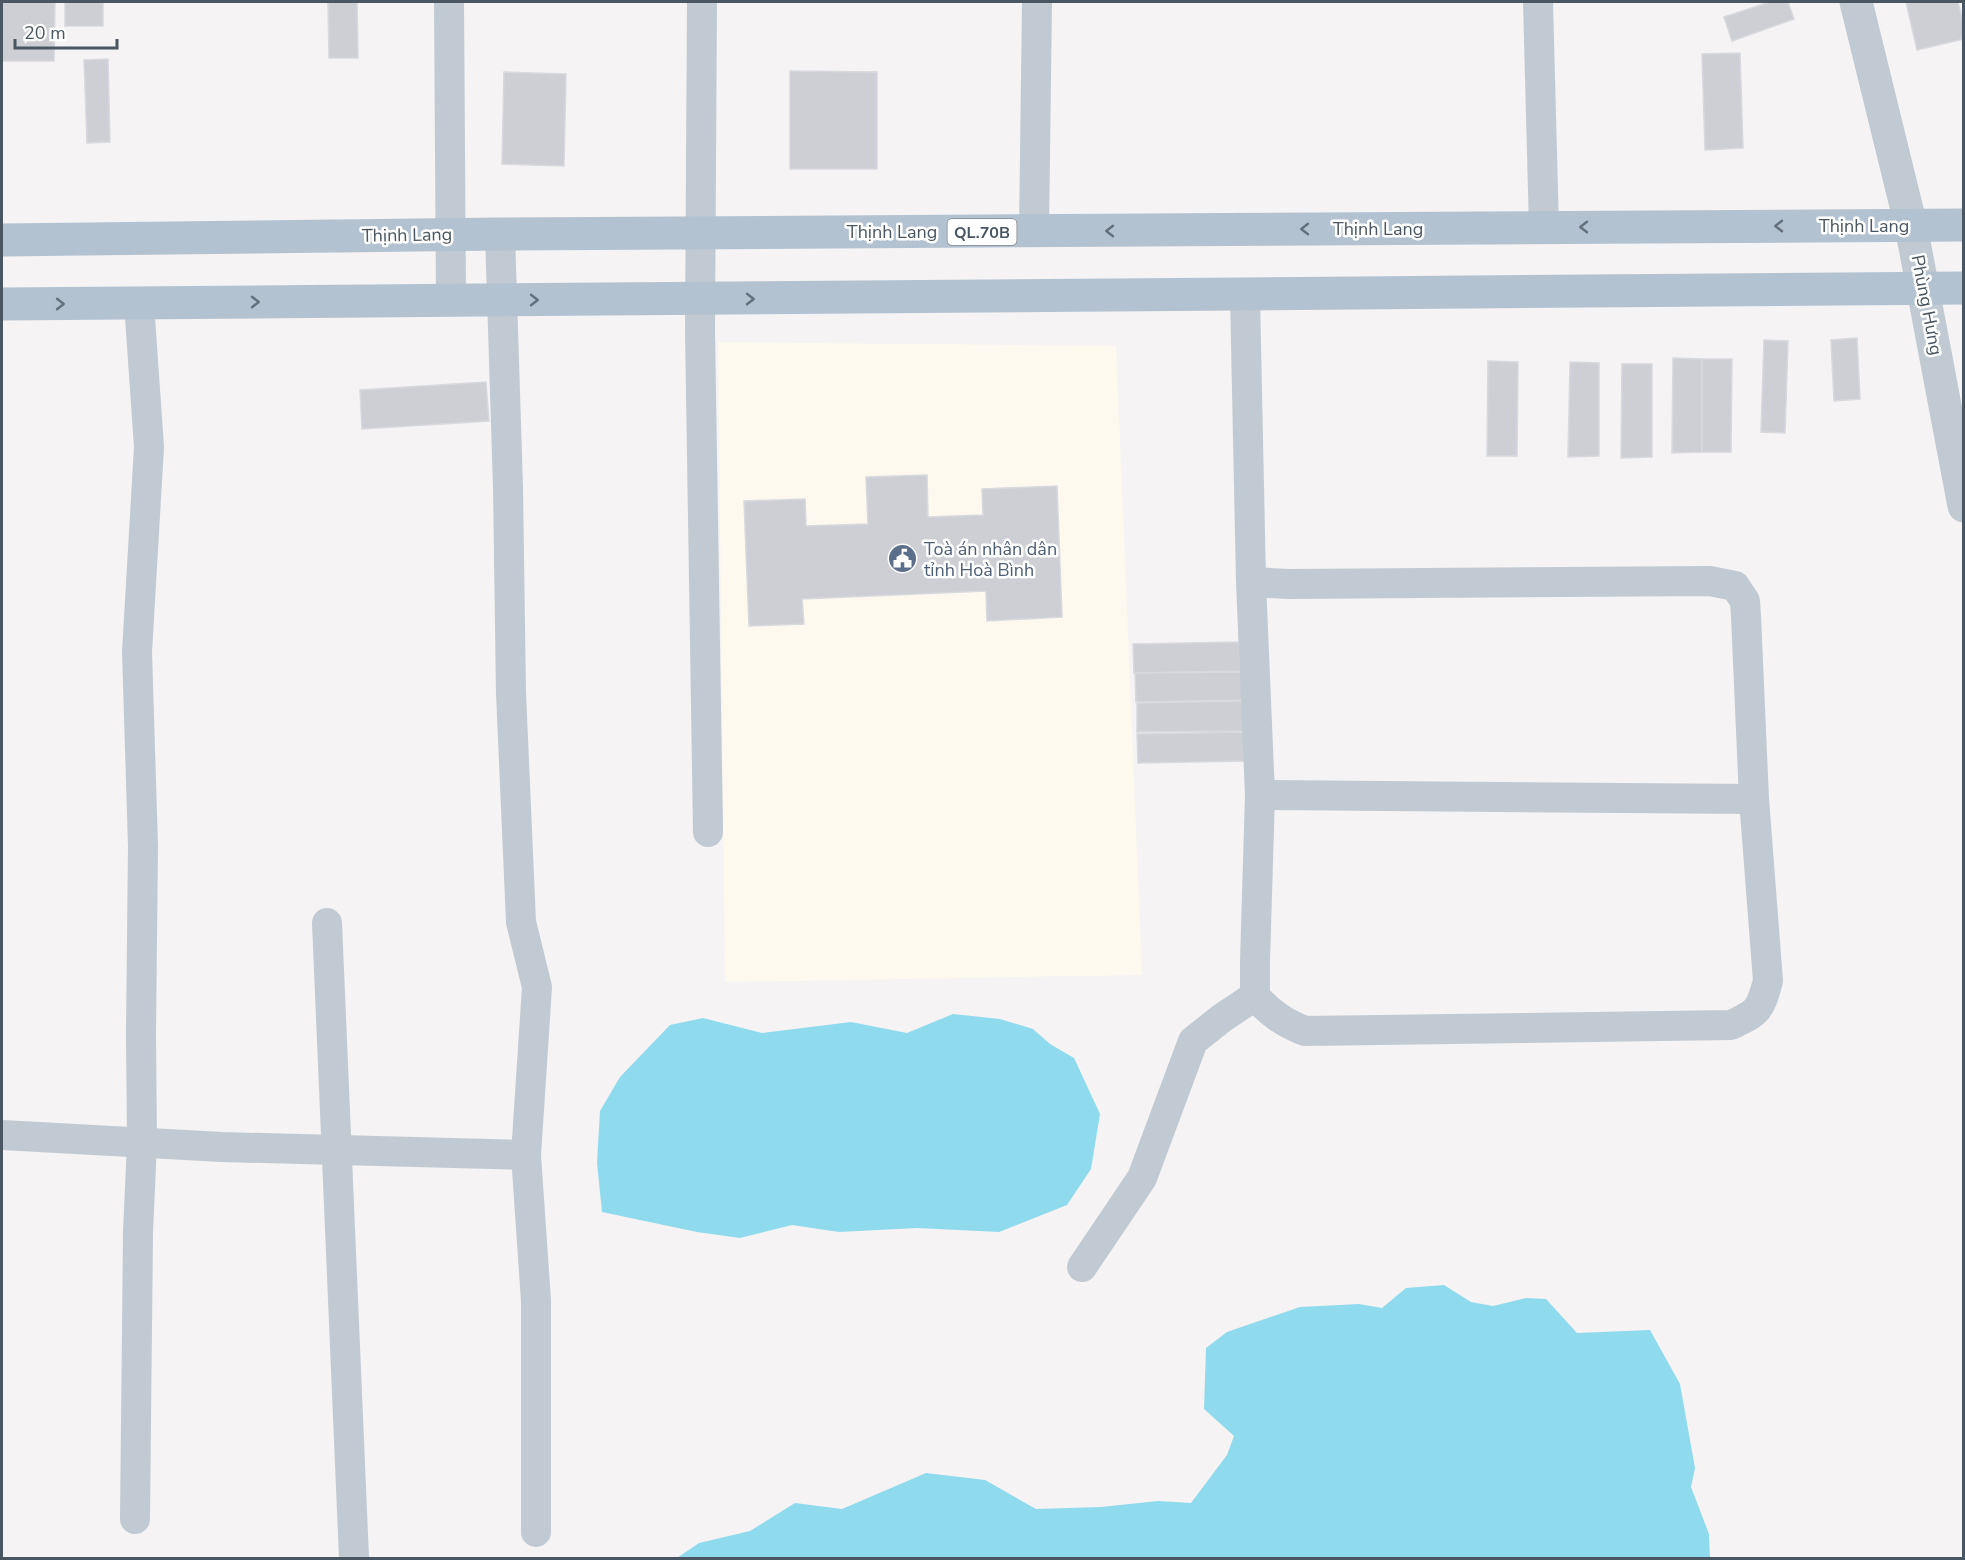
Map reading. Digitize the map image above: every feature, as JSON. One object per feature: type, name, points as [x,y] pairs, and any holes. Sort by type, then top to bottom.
[{"type":"main road","name":"Thịnh Lang","points":[[2,240],[451,234],[1964,225]]},
{"type":"main road","points":[[2,304],[1964,288]]},
{"type":"street","points":[[449,2],[451,301]]},
{"type":"street","points":[[702,2],[700,299],[708,832]]},
{"type":"street","points":[[1034,231],[1037,2]]},
{"type":"street","points":[[1538,2],[1544,228]]},
{"type":"street","name":"Phùng Hưng","points":[[1856,2],[1911,226],[1964,506]]},
{"type":"street","points":[[500,234],[508,487],[511,693],[521,922],[537,987],[526,1155],[536,1301],[536,1532]]},
{"type":"street","points":[[1245,295],[1251,582],[1260,795],[1255,996],[1270,1013],[1289,1025],[1305,1031],[1731,1025],[1749,1017],[1762,1005],[1768,981],[1754,799],[1746,616],[1745,602],[1735,586],[1710,581],[1251,582]]},
{"type":"street","points":[[135,1519],[137,1243],[142,1143],[143,846],[137,652],[148,447],[139,303]]},
{"type":"street","points":[[1260,795],[1754,799]]},
{"type":"street","points":[[327,923],[354,1558]]},
{"type":"street","points":[[1082,1267],[1143,1178],[1193,1041],[1255,996]]},
{"type":"street","points":[[2,1135],[142,1143],[526,1155]]},
{"type":"shaded area","points":[[718,342],[1116,346],[1142,975],[725,982]]},
{"type":"water","points":[[953,1014],[1000,1019],[1033,1029],[1050,1044],[1074,1058],[1100,1114],[1091,1169],[1067,1205],[999,1232],[917,1228],[839,1232],[792,1225],[740,1238],[697,1232],[602,1212],[597,1163],[600,1111],[620,1077],[670,1025],[703,1018],[762,1033],[851,1022],[907,1033]]},
{"type":"water","points":[[1444,1285],[1471,1302],[1493,1306],[1526,1298],[1546,1299],[1577,1333],[1650,1330],[1680,1384],[1695,1468],[1691,1487],[1709,1534],[1710,1558],[677,1558],[699,1543],[750,1531],[795,1503],[842,1509],[926,1473],[985,1480],[1036,1509],[1101,1507],[1158,1501],[1191,1503],[1227,1455],[1234,1436],[1204,1409],[1206,1348],[1227,1332],[1300,1307],[1359,1304],[1382,1308],[1406,1288]]},
{"type":"building","points":[[2,2],[55,2],[54,61],[2,61]]},
{"type":"building","points":[[65,2],[103,2],[103,26],[65,26]]},
{"type":"building","points":[[328,2],[357,2],[358,58],[329,58]]},
{"type":"building","points":[[1770,2],[1788,2],[1794,19],[1732,41],[1724,17]]},
{"type":"building","points":[[1906,2],[1958,2],[1964,26],[1964,39],[1917,50]]},
{"type":"building","points":[[1740,53],[1743,148],[1705,150],[1702,54]]},
{"type":"building","points":[[108,59],[110,142],[87,143],[84,60]]},
{"type":"building","points":[[790,71],[877,72],[877,169],[790,169]]},
{"type":"building","points":[[504,72],[566,74],[564,166],[502,164]]},
{"type":"building","points":[[1857,338],[1860,399],[1834,401],[1831,340]]},
{"type":"building","points":[[1764,340],[1788,341],[1785,433],[1761,432]]},
{"type":"building","points":[[1673,358],[1702,359],[1702,452],[1672,453]]},
{"type":"building","points":[[1702,359],[1732,359],[1731,452],[1702,452]]},
{"type":"building","points":[[1488,361],[1518,362],[1517,456],[1487,456]]},
{"type":"building","points":[[1570,362],[1599,363],[1599,456],[1568,457]]},
{"type":"building","points":[[1622,364],[1652,364],[1652,457],[1621,458]]},
{"type":"building","points":[[486,382],[489,421],[362,429],[360,390]]},
{"type":"building","name":"Toà án nhân dân tỉnh Hoà Bình","points":[[927,475],[928,517],[983,515],[982,489],[1057,486],[1062,617],[987,621],[986,591],[802,599],[804,624],[749,626],[744,501],[805,499],[806,526],[868,524],[866,477]]},
{"type":"building","points":[[1239,642],[1240,671],[1134,673],[1133,644]]},
{"type":"building","points":[[1242,672],[1242,700],[1136,702],[1135,673]]},
{"type":"building","points":[[1244,701],[1244,731],[1137,732],[1137,703]]},
{"type":"building","points":[[1244,732],[1245,761],[1138,763],[1137,734]]},
{"type":"place","name":"Toà án nhân dân tỉnh Hoà Bình","points":[[903,559]]}]
